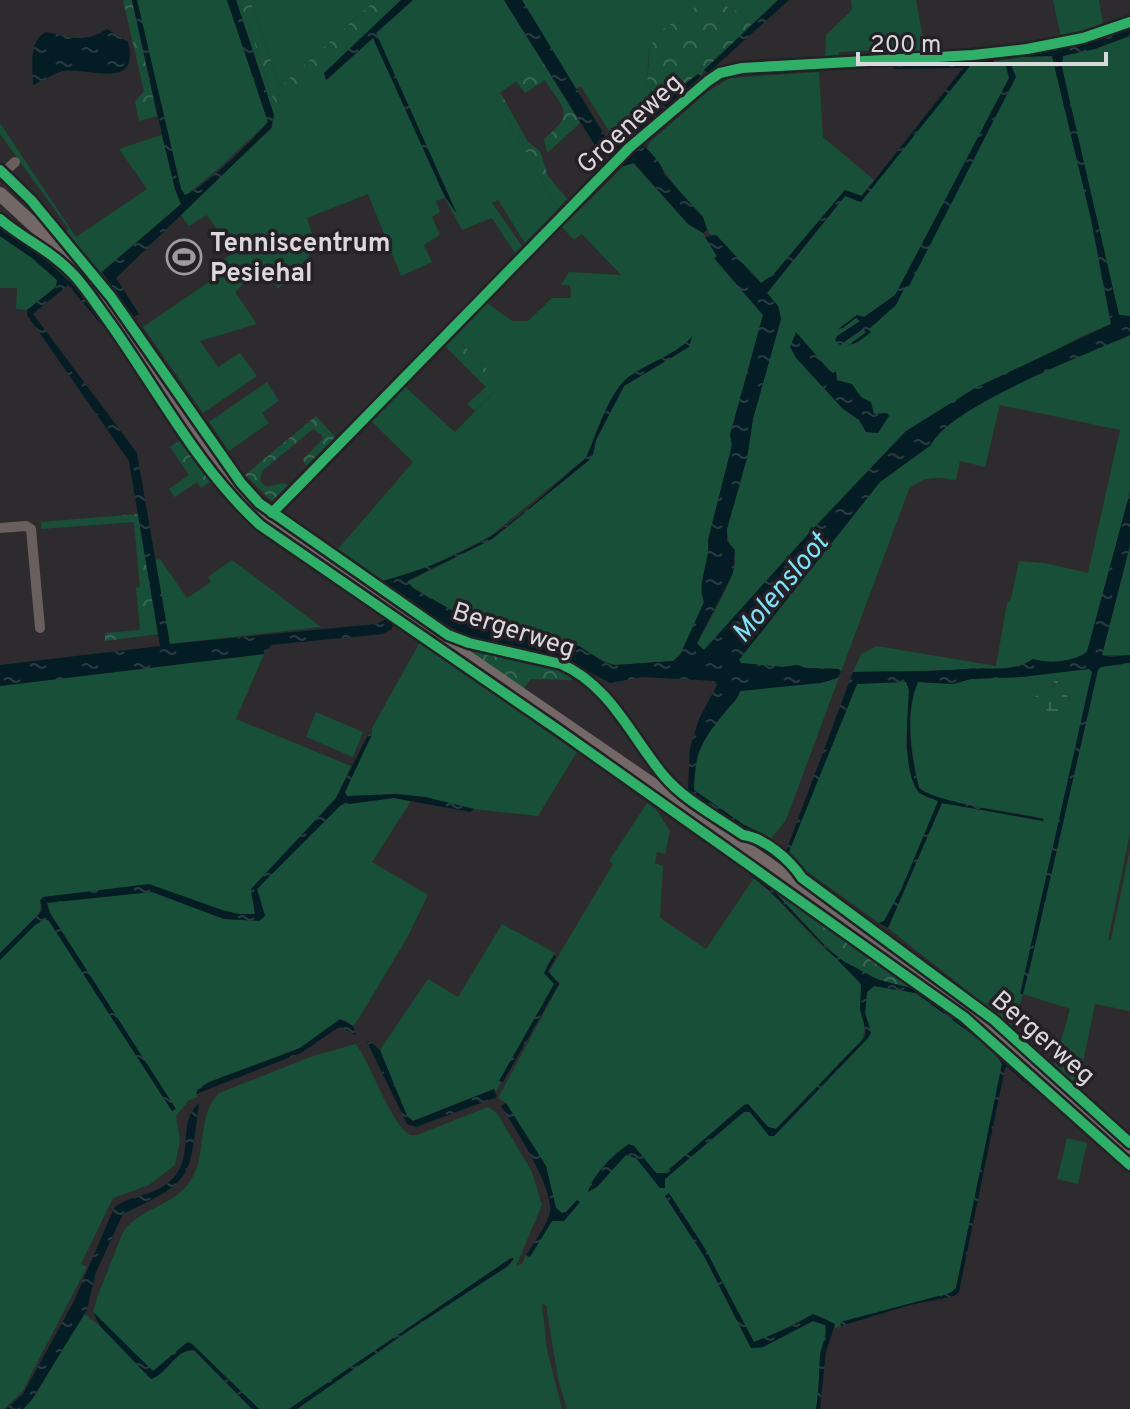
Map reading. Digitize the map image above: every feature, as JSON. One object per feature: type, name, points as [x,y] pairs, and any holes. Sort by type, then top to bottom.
[{"type":"main road","name":"Bergerweg","points":[[0,194],[53,242],[88,280],[234,488],[273,512],[397,610],[754,854],[957,1001],[1130,1153]]},
{"type":"street","name":"Groeneweg","points":[[273,512],[626,152],[701,86],[728,70],[1027,49],[1083,38],[1130,22]]},
{"type":"street","points":[[0,176],[15,162]]},
{"type":"street","points":[[0,528],[26,526],[31,529],[40,628]]},
{"type":"green space","points":[[123,0],[132,0],[157,116],[139,121],[135,102],[144,91]]},
{"type":"green space","points":[[137,0],[227,0],[268,122],[185,196],[181,189]]},
{"type":"green space","points":[[236,0],[240,0],[279,117],[324,73],[327,80],[373,38],[445,197],[454,207],[376,33],[413,0],[504,0],[544,64],[494,96],[558,209],[525,243],[498,200],[492,203],[522,246],[515,253],[492,218],[462,230],[445,198],[436,201],[440,212],[432,217],[440,235],[424,245],[432,262],[401,276],[368,194],[307,218],[317,248],[278,289],[274,283],[270,286],[261,266],[235,292],[257,324],[200,341],[218,367],[240,353],[257,376],[203,413],[143,327],[219,275],[214,266],[233,253],[207,215],[189,226],[180,214],[272,128],[274,115]]},
{"type":"green space","points":[[240,0],[250,0],[280,87],[376,0],[401,0],[279,117]]},
{"type":"green space","points":[[250,0],[376,0],[280,87]]},
{"type":"green space","points":[[522,0],[782,0],[753,27],[740,13],[718,2],[662,30],[649,49],[647,84],[660,101],[654,107],[650,104],[619,132],[610,133],[581,86],[575,89]]},
{"type":"green space","points":[[851,0],[916,0],[926,54],[915,55],[914,48],[839,52],[839,59],[825,60],[826,35],[852,10]]},
{"type":"green space","points":[[1053,0],[1099,0],[1103,24],[1061,37]]},
{"type":"green space","points":[[704,1],[709,5],[718,2],[740,13],[753,27],[701,76],[698,74],[660,101],[647,84],[650,46],[662,30]]},
{"type":"green space","points":[[1130,36],[1130,316],[1119,315],[1062,68],[1062,56],[1095,49]]},
{"type":"green space","points":[[1033,55],[1052,56],[1091,219],[1111,324],[1082,336],[906,431],[810,532],[708,649],[700,649],[697,644],[734,567],[727,529],[747,458],[753,418],[781,319],[778,306],[767,293],[845,196],[861,202],[970,65]]},
{"type":"green space","points":[[544,64],[580,123],[547,153],[544,139],[560,123],[564,111],[545,80],[525,93],[516,81]]},
{"type":"green space","points":[[819,72],[823,137],[874,180],[861,196],[845,190],[773,275],[761,283],[716,235],[709,234],[703,217],[687,202],[647,148],[707,92],[730,78]]},
{"type":"green space","points":[[500,92],[528,142],[540,151],[548,176],[567,199],[558,209],[494,96]]},
{"type":"green space","points":[[0,123],[76,237],[147,189],[119,149],[162,135],[181,205],[98,275],[0,134]]},
{"type":"green space","points":[[633,163],[688,224],[703,233],[717,257],[715,259],[763,315],[730,435],[732,445],[708,540],[702,587],[704,602],[680,655],[673,661],[615,665],[579,646],[467,619],[407,582],[492,539],[588,461],[624,386],[689,347],[691,337],[669,356],[627,379],[608,405],[586,458],[489,537],[431,566],[383,581],[338,549],[413,462],[370,420],[404,386],[455,432],[502,384],[454,336],[486,302],[512,321],[528,321],[552,298],[571,298],[570,285],[561,285],[569,272],[621,275],[582,234],[574,240],[562,227],[624,166]]},
{"type":"green space","points":[[0,221],[54,258],[106,320],[102,322],[72,282],[42,256],[0,228]]},
{"type":"green space","points":[[0,236],[57,280],[56,287],[27,310],[16,309],[17,288],[0,288]]},
{"type":"green space","points":[[1130,335],[1130,492],[1087,652],[1068,660],[1033,659],[1009,668],[853,672],[861,654],[877,646],[996,666],[1007,603],[1011,599],[1019,561],[1045,563],[1088,573],[1120,430],[1000,405],[985,467],[960,461],[956,480],[931,478],[909,489],[786,820],[767,844],[761,836],[763,834],[744,825],[694,790],[701,748],[740,691],[839,669],[797,665],[783,667],[741,663],[738,660],[880,482],[931,445],[943,430],[964,414],[991,398]]},
{"type":"green space","points":[[454,336],[502,384],[475,411],[467,404],[486,387],[444,345]]},
{"type":"green space","points":[[267,382],[279,401],[262,413],[269,423],[229,451],[209,422]]},
{"type":"green space","points":[[316,416],[335,437],[306,466],[303,459],[323,439],[313,429],[262,471],[260,480],[266,487],[283,483],[288,485],[272,501],[245,475]]},
{"type":"green space","points":[[182,439],[211,481],[201,488],[197,482],[175,497],[169,489],[189,475],[170,447]]},
{"type":"green space","points":[[138,514],[158,634],[105,641],[105,633],[140,630],[134,522],[41,529],[41,522]]},
{"type":"green space","points":[[1130,545],[1130,655],[1102,655]]},
{"type":"green space","points":[[160,559],[187,598],[211,582],[208,577],[232,560],[321,627],[169,644],[155,560]]},
{"type":"green space","points":[[420,642],[577,752],[538,816],[474,809],[425,797],[396,794],[347,796],[345,792],[372,728]]},
{"type":"green space","points":[[459,646],[550,666],[574,675],[571,680],[531,679],[523,689]]},
{"type":"green space","points":[[264,654],[236,719],[351,766],[336,798],[251,894],[256,914],[222,910],[149,885],[43,897],[39,914],[0,953],[0,686]]},
{"type":"green space","points":[[1130,663],[1130,833],[1108,940],[1111,940],[1130,849],[1130,1011],[1095,1004],[1078,1087],[1054,1066],[1070,1009],[1023,994],[1013,1027],[888,928],[942,803],[1044,819],[942,799],[919,788],[910,721],[918,682],[953,684],[971,679],[1022,677],[1089,668],[1093,672],[1029,953],[1030,967],[1100,667]],"holes":[[[1057,679],[1070,700],[1063,721],[1050,717],[1042,701],[1033,699],[1049,691]]]},
{"type":"green space","points":[[1055,677],[1071,707],[1068,719],[1063,721],[1050,717],[1042,701],[1031,699],[1054,686]]},
{"type":"green space","points":[[906,681],[909,689],[906,747],[919,793],[939,801],[901,890],[884,921],[879,923],[786,856],[786,851],[789,851],[857,684]]},
{"type":"green space","points":[[316,712],[363,732],[353,757],[306,737]]},
{"type":"green space","points":[[394,798],[410,801],[372,862],[428,895],[407,938],[359,1018],[353,1026],[345,1020],[330,1026],[298,1049],[219,1079],[196,1094],[198,1097],[189,1100],[176,1116],[180,1141],[175,1165],[149,1185],[113,1198],[81,1264],[87,1267],[22,1392],[4,1409],[0,1409],[0,960],[35,925],[45,919],[49,921],[172,1111],[175,1108],[50,913],[46,902],[152,892],[224,919],[259,921],[265,916],[257,889],[335,809],[341,805]]},
{"type":"green space","points":[[647,803],[656,809],[670,831],[665,854],[657,852],[655,863],[663,866],[660,918],[706,949],[754,878],[853,973],[862,988],[865,1011],[867,992],[874,986],[916,993],[985,1041],[1002,1064],[956,1288],[950,1293],[841,1322],[841,1326],[835,1328],[823,1317],[811,1316],[754,1342],[704,1247],[671,1196],[665,1196],[704,1256],[751,1348],[763,1347],[813,1321],[825,1325],[816,1409],[567,1409],[558,1378],[546,1305],[542,1304],[547,1350],[562,1409],[297,1409],[508,1266],[514,1259],[511,1258],[289,1409],[259,1409],[189,1342],[156,1371],[149,1370],[93,1312],[123,1232],[138,1217],[176,1196],[191,1180],[199,1158],[207,1112],[219,1093],[313,1056],[356,1044],[395,1119],[410,1135],[488,1107],[497,1113],[532,1172],[542,1205],[516,1266],[522,1264],[526,1255],[528,1257],[552,1221],[564,1221],[577,1200],[566,1212],[562,1213],[556,1208],[546,1166],[506,1103],[498,1098],[560,983],[557,980],[496,1092],[494,1089],[413,1121],[407,1116],[380,1050],[428,979],[458,997],[502,924],[555,953],[546,967],[551,974],[550,970],[613,864],[609,861]],"holes":[[[865,1014],[871,1032],[868,1038],[774,1136],[749,1112],[743,1112],[665,1179],[665,1188],[660,1188],[636,1157],[625,1155],[597,1187],[629,1145],[634,1146],[656,1173],[665,1173],[744,1105],[748,1104],[768,1127],[776,1129],[860,1043]]]},
{"type":"green space","points":[[769,886],[919,990],[873,977],[846,963],[822,943]]},
{"type":"green space","points":[[1067,1138],[1087,1143],[1078,1184],[1057,1179]]},
{"type":"green space","points":[[83,1313],[100,1326],[151,1379],[183,1352],[194,1350],[252,1409],[23,1409],[35,1396]]},
{"type":"water","points":[[132,0],[137,0],[181,189],[185,195],[216,173],[268,122],[227,0],[236,0],[274,115],[271,128],[116,278],[139,314],[134,317],[102,272],[181,204]]},
{"type":"water","points":[[401,0],[413,0],[376,33],[457,214],[445,197],[373,38],[326,80],[324,73]]},
{"type":"water","points":[[504,0],[522,0],[605,136],[611,139],[623,134],[698,74],[701,76],[625,145],[641,144],[651,153],[664,174],[703,217],[707,230],[703,233],[688,224],[634,163],[624,166],[620,164],[619,154],[601,155]]},
{"type":"water","points":[[778,0],[789,0],[708,73],[704,70]]},
{"type":"water","name":"Molensloot","points":[[1130,28],[1129,36],[1095,49],[1063,56],[1062,67],[1119,315],[1130,316],[1130,335],[991,398],[964,414],[943,430],[931,445],[880,482],[739,660],[741,663],[783,667],[797,665],[839,669],[841,672],[838,678],[821,683],[740,691],[701,748],[694,790],[744,825],[763,834],[761,836],[744,829],[688,789],[690,748],[699,719],[717,685],[715,681],[642,677],[610,683],[566,659],[491,644],[457,631],[411,602],[407,602],[393,622],[392,629],[383,634],[271,645],[264,654],[0,686],[0,665],[160,646],[129,461],[27,315],[27,310],[56,287],[57,280],[0,236],[0,228],[72,281],[102,322],[68,285],[33,314],[137,453],[170,644],[376,624],[388,618],[400,595],[383,581],[450,557],[488,538],[514,520],[586,458],[607,407],[625,380],[692,337],[689,347],[624,386],[588,461],[492,539],[407,581],[413,588],[467,619],[579,646],[605,663],[673,661],[680,655],[704,602],[702,587],[708,540],[732,445],[730,435],[763,315],[714,258],[717,256],[705,237],[716,235],[761,283],[773,275],[845,190],[862,196],[963,68],[894,69],[893,65],[994,57],[994,62],[970,66],[861,202],[845,196],[767,293],[778,306],[781,319],[727,529],[727,541],[735,550],[733,573],[697,643],[704,650],[906,431],[975,388],[1111,324],[1091,219],[1052,56],[1019,57],[1019,54],[1081,44]]},
{"type":"water","points":[[107,29],[128,42],[130,57],[127,67],[109,74],[63,71],[33,85],[34,48],[40,36],[46,32],[84,38]]},
{"type":"water","points":[[1010,62],[1016,77],[909,286],[905,287],[896,305],[869,329],[871,332],[846,347],[866,332],[863,329],[840,345],[835,340],[837,336],[860,321],[856,318],[838,329],[857,315],[864,317],[895,295],[1009,78],[1005,63]]},
{"type":"water","points":[[796,332],[829,370],[833,373],[836,371],[837,380],[852,384],[861,397],[871,402],[874,414],[887,413],[889,416],[878,433],[866,432],[859,420],[843,409],[796,358],[790,347]]},
{"type":"water","points":[[1130,492],[1130,545],[1102,655],[1130,655],[1130,663],[1098,670],[1030,967],[1023,994],[1020,994],[1092,672],[1089,669],[971,679],[953,684],[918,682],[910,721],[911,749],[919,788],[959,803],[1044,819],[942,803],[888,928],[879,923],[884,921],[901,890],[938,801],[919,792],[912,780],[907,727],[909,690],[906,682],[857,684],[789,852],[786,851],[853,672],[1009,668],[1033,659],[1068,660],[1087,652]]},
{"type":"water","points":[[369,733],[372,734],[345,792],[347,796],[396,794],[425,797],[474,809],[470,812],[394,798],[341,805],[257,889],[265,916],[259,921],[224,919],[152,892],[47,903],[50,913],[176,1109],[172,1111],[49,921],[45,919],[35,925],[0,960],[0,953],[42,910],[40,900],[43,897],[149,884],[222,910],[255,914],[251,889],[336,798]]},
{"type":"water","points":[[740,863],[769,886],[829,950],[845,962],[879,980],[919,990],[985,1041],[916,993],[874,986],[867,992],[865,1013],[871,1032],[868,1038],[774,1136],[769,1136],[750,1112],[744,1112],[665,1179],[665,1188],[660,1188],[636,1158],[626,1155],[597,1187],[588,1192],[604,1165],[629,1144],[656,1173],[665,1173],[744,1105],[748,1104],[768,1127],[776,1129],[864,1038],[861,984],[770,891],[738,865]]},
{"type":"water","points":[[554,955],[556,957],[548,971],[559,984],[503,1082],[499,1081],[554,984],[544,973]]},
{"type":"water","points":[[340,1019],[353,1026],[356,1035],[341,1027],[301,1053],[196,1094],[209,1082],[300,1048]]},
{"type":"water","points":[[370,1041],[380,1050],[407,1116],[413,1121],[494,1089],[497,1097],[416,1127],[407,1124],[367,1042]]},
{"type":"water","points":[[994,1049],[1035,1087],[1033,1089],[1005,1068],[959,1292],[955,1296],[910,1305],[841,1326],[840,1322],[950,1293],[956,1288],[1002,1064]]},
{"type":"water","points":[[199,1103],[193,1148],[184,1175],[163,1193],[123,1214],[96,1272],[87,1310],[31,1401],[23,1409],[6,1409],[23,1394],[74,1301],[114,1208],[167,1184],[180,1168],[189,1119]]},
{"type":"water","points":[[506,1103],[546,1166],[556,1208],[562,1213],[566,1212],[577,1200],[580,1202],[564,1221],[552,1221],[530,1257],[526,1255],[547,1221],[550,1206],[533,1160],[501,1106]]},
{"type":"water","points":[[669,1193],[704,1247],[754,1342],[813,1314],[835,1324],[826,1352],[820,1409],[816,1409],[825,1325],[813,1321],[763,1347],[751,1348],[704,1256],[665,1196]]},
{"type":"water","points":[[514,1258],[508,1266],[297,1409],[289,1409]]},
{"type":"water","points":[[93,1312],[153,1371],[185,1344],[192,1344],[259,1409],[252,1409],[194,1350],[182,1353],[151,1379],[100,1326]]},
{"type":"cycle path","points":[[272,513],[629,148],[720,73],[742,68],[1027,49],[1083,38],[1130,22]]},
{"type":"cycle path","points":[[0,170],[31,200],[111,297],[241,483],[259,503],[448,635],[469,643],[561,664],[578,673],[607,699],[652,761],[681,793],[743,835],[760,840],[776,851],[802,878],[994,1020],[1130,1143]]},
{"type":"cycle path","points":[[0,219],[65,266],[78,280],[198,454],[260,525],[557,729],[964,1017],[1130,1165]]},
{"type":"place","name":"Tenniscentrum Pesiehal","points":[[184,257]]}]
